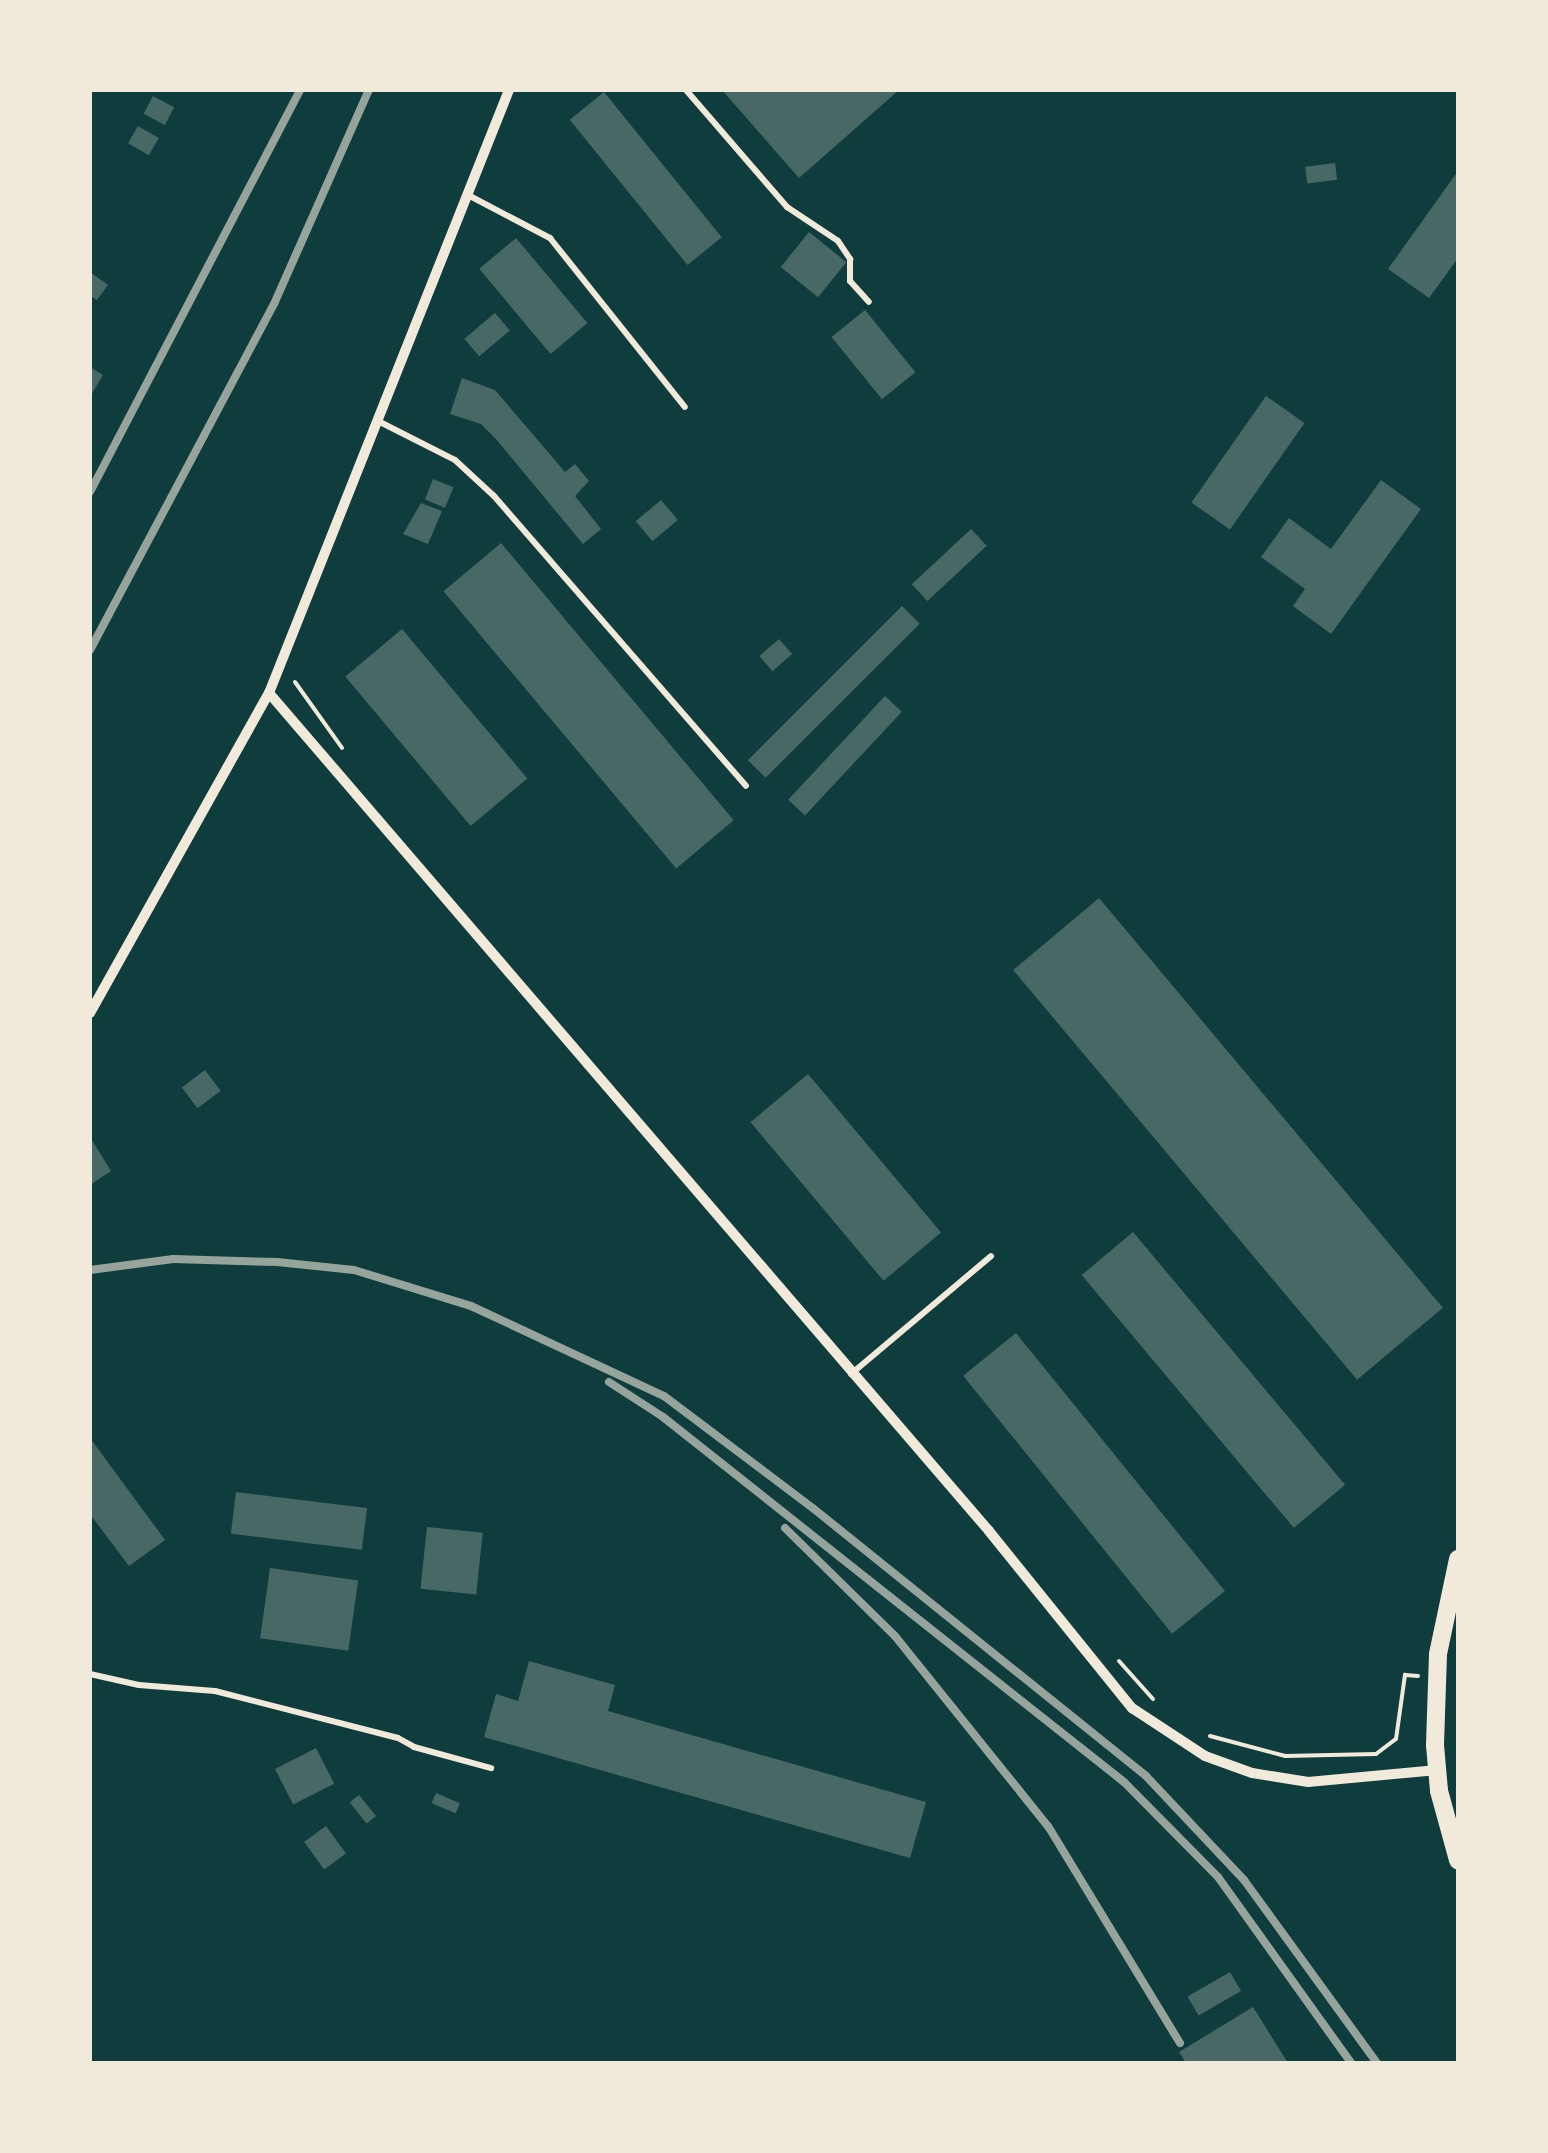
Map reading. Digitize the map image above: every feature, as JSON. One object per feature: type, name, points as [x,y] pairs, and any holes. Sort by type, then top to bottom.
[{"type":"street","points":[[90,1013],[269,693],[509,90]]},
{"type":"street","points":[[269,693],[988,1531],[1132,1708],[1205,1756],[1252,1772],[1308,1782],[1437,1770]]},
{"type":"street","points":[[1458,1559],[1448,1596],[1438,1678],[1437,1770],[1448,1835],[1458,1860]]},
{"type":"lane","points":[[686,90],[787,206],[838,241],[850,258],[850,281],[869,302]]},
{"type":"lane","points":[[468,194],[550,238],[686,407]]},
{"type":"lane","points":[[377,420],[454,460],[494,496],[746,786]]},
{"type":"lane","points":[[850,1374],[991,1256]]},
{"type":"lane","points":[[90,1674],[139,1685],[215,1691],[398,1738],[414,1747],[492,1768]]},
{"type":"path","points":[[295,682],[352,762]]},
{"type":"path","points":[[1109,1649],[1162,1706]]},
{"type":"path","points":[[1206,1735],[1236,1747],[1285,1756],[1376,1754],[1396,1740],[1405,1675],[1438,1678]]},
{"type":"building","points":[[722,90],[899,90],[799,178]]},
{"type":"building","points":[[604,92],[722,237],[687,265],[570,120]]},
{"type":"building","points":[[153,96],[174,107],[165,125],[144,114]]},
{"type":"building","points":[[138,126],[159,138],[149,155],[128,143]]},
{"type":"building","points":[[1335,163],[1337,180],[1307,184],[1305,167]]},
{"type":"building","points":[[1458,171],[1458,258],[1429,298],[1388,269]]},
{"type":"building","points":[[809,232],[846,262],[818,297],[781,267]]},
{"type":"building","points":[[516,238],[587,323],[551,354],[479,269]]},
{"type":"building","points":[[90,272],[108,285],[97,300],[90,296]]},
{"type":"building","points":[[865,310],[915,372],[882,399],[832,337]]},
{"type":"building","points":[[495,313],[510,331],[479,356],[464,339]]},
{"type":"building","points":[[90,367],[103,375],[90,397]]},
{"type":"building","points":[[462,378],[495,390],[565,472],[575,464],[589,481],[575,496],[601,529],[583,544],[481,424],[450,414]]},
{"type":"building","points":[[1266,396],[1305,423],[1230,529],[1191,502]]},
{"type":"building","points":[[433,479],[453,487],[445,508],[425,499]]},
{"type":"building","points":[[1381,480],[1421,509],[1331,634],[1293,606],[1305,589],[1261,557],[1289,518],[1331,549]]},
{"type":"building","points":[[661,500],[678,520],[652,541],[636,521]]},
{"type":"building","points":[[421,503],[442,511],[428,544],[403,534]]},
{"type":"building","points":[[971,529],[987,546],[927,601],[912,584]]},
{"type":"building","points":[[501,543],[734,820],[676,869],[444,591]]},
{"type":"building","points":[[902,606],[920,624],[766,778],[748,760]]},
{"type":"building","points":[[402,629],[527,778],[471,826],[345,677]]},
{"type":"building","points":[[779,639],[792,654],[772,671],[759,656]]},
{"type":"building","points":[[885,696],[902,712],[805,816],[788,800]]},
{"type":"building","points":[[1099,898],[1443,1308],[1357,1380],[1013,970]]},
{"type":"building","points":[[205,1070],[221,1091],[197,1108],[182,1087]]},
{"type":"building","points":[[808,1074],[941,1233],[884,1281],[751,1122]]},
{"type":"building","points":[[90,1137],[111,1171],[90,1185]]},
{"type":"building","points":[[1133,1232],[1345,1485],[1294,1528],[1082,1275]]},
{"type":"building","points":[[1016,1333],[1225,1591],[1172,1634],[963,1376]]},
{"type":"building","points":[[90,1438],[165,1540],[129,1566],[90,1514]]},
{"type":"building","points":[[236,1492],[367,1508],[362,1550],[231,1534]]},
{"type":"building","points":[[427,1527],[483,1533],[476,1595],[421,1589]]},
{"type":"building","points":[[270,1568],[358,1580],[348,1651],[260,1638]]},
{"type":"building","points":[[529,1661],[615,1685],[608,1711],[926,1802],[910,1858],[484,1737],[496,1694],[518,1701]]},
{"type":"building","points":[[316,1748],[334,1784],[293,1805],[275,1769]]},
{"type":"building","points":[[436,1793],[460,1803],[456,1813],[432,1803]]},
{"type":"building","points":[[359,1795],[376,1816],[367,1824],[350,1803]]},
{"type":"building","points":[[326,1826],[346,1854],[324,1869],[304,1842]]},
{"type":"building","points":[[1230,1972],[1241,1991],[1199,2016],[1188,1996]]},
{"type":"building","points":[[1253,2007],[1288,2063],[1186,2063],[1179,2052]]},
{"type":"railway","points":[[90,492],[300,90]]},
{"type":"railway","points":[[90,650],[274,304],[369,90]]},
{"type":"railway","points":[[90,1270],[173,1259],[277,1262],[354,1270],[471,1306],[664,1396],[814,1509],[1146,1776],[1244,1880],[1377,2063]]},
{"type":"railway","points":[[609,1382],[663,1417],[1124,1782],[1218,1877],[1351,2063]]},
{"type":"railway","points":[[785,1528],[895,1636],[1048,1826],[1180,2043]]}]
